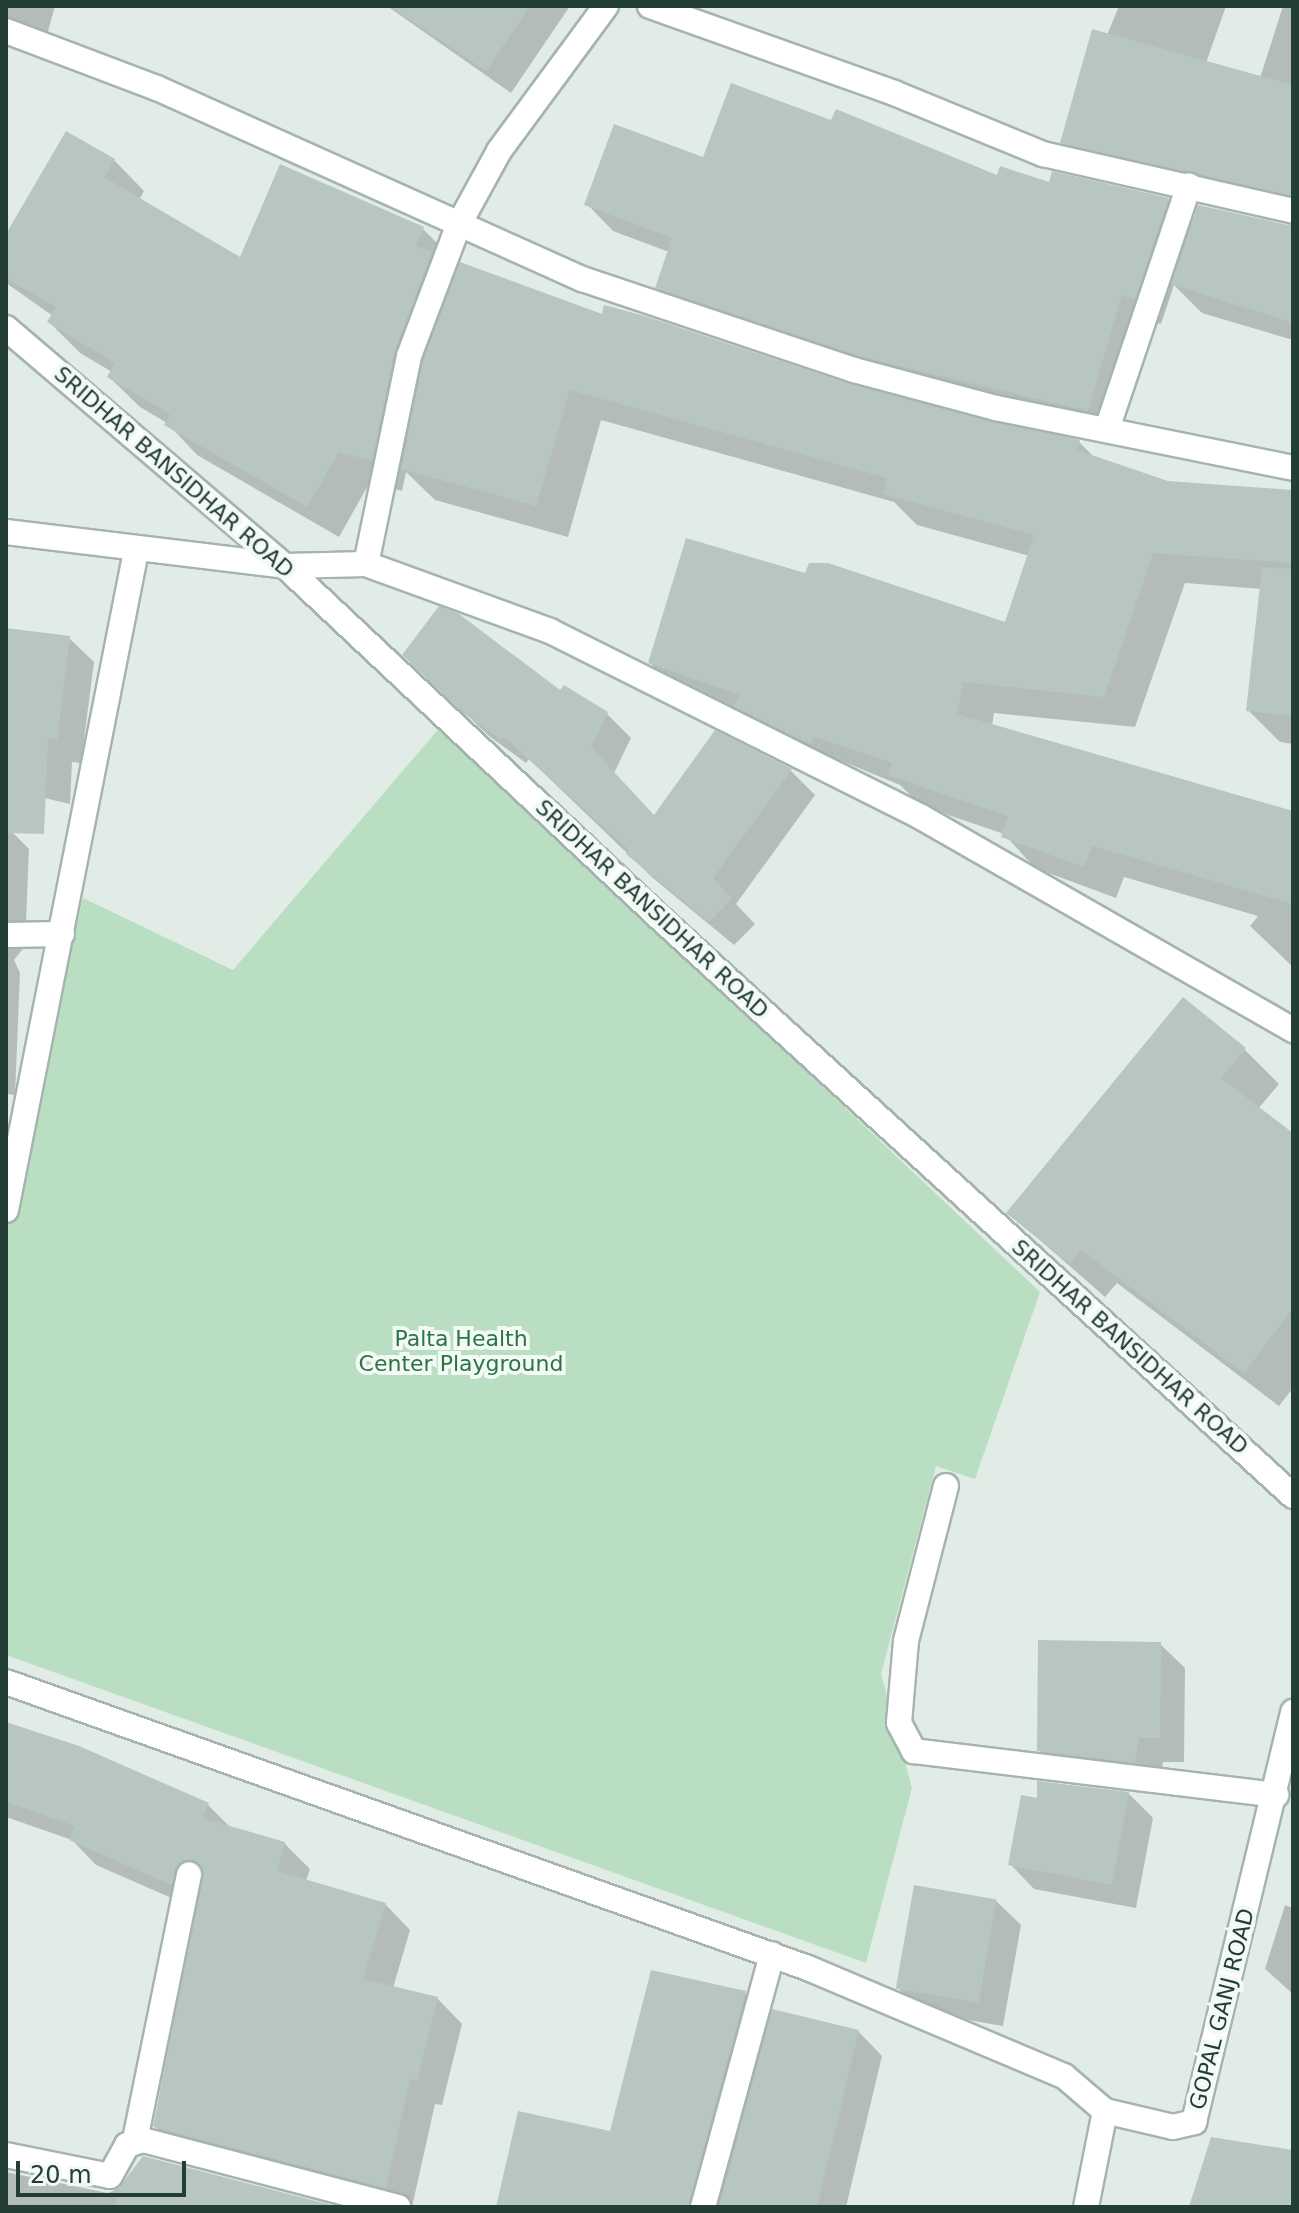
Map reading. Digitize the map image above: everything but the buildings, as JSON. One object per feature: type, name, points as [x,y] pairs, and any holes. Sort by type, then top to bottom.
[{"type":"street","points":[[366,564],[409,356],[458,226],[499,151],[606,6]]},
{"type":"street","points":[[650,6],[894,93],[1043,154],[1293,211]]},
{"type":"street","points":[[6,31],[157,88],[458,226],[582,279],[854,370],[996,408],[1293,468]]},
{"type":"street","points":[[1107,429],[1189,185]]},
{"type":"street","name":"SRIDHAR BANSIDHAR ROAD","points":[[6,328],[285,566],[672,929],[1293,1496]]},
{"type":"street","points":[[6,532],[136,551],[285,566],[366,564],[550,631],[921,817],[1293,1030]]},
{"type":"street","points":[[6,1210],[136,551]]},
{"type":"street","points":[[6,935],[62,934]]},
{"type":"street","points":[[946,1486],[906,1641],[899,1723],[914,1751],[1276,1795]]},
{"type":"street","points":[[6,1682],[772,1954],[1064,2076],[1105,2111],[1086,2207]]},
{"type":"street","name":"GOPAL GANJ ROAD","points":[[1105,2111],[1173,2127],[1194,2122],[1276,1795],[1293,1712]]},
{"type":"street","points":[[6,2155],[110,2176],[135,2140],[189,1874]]},
{"type":"street","points":[[703,2207],[772,1954]]},
{"type":"street","points":[[135,2140],[398,2207]]},
{"type":"green space","name":"Palta Health Center Playground","points":[[441,726],[1040,1292],[975,1479],[936,1466],[881,1674],[912,1788],[866,1963],[6,1655],[6,1209],[83,898],[233,970]]}]
